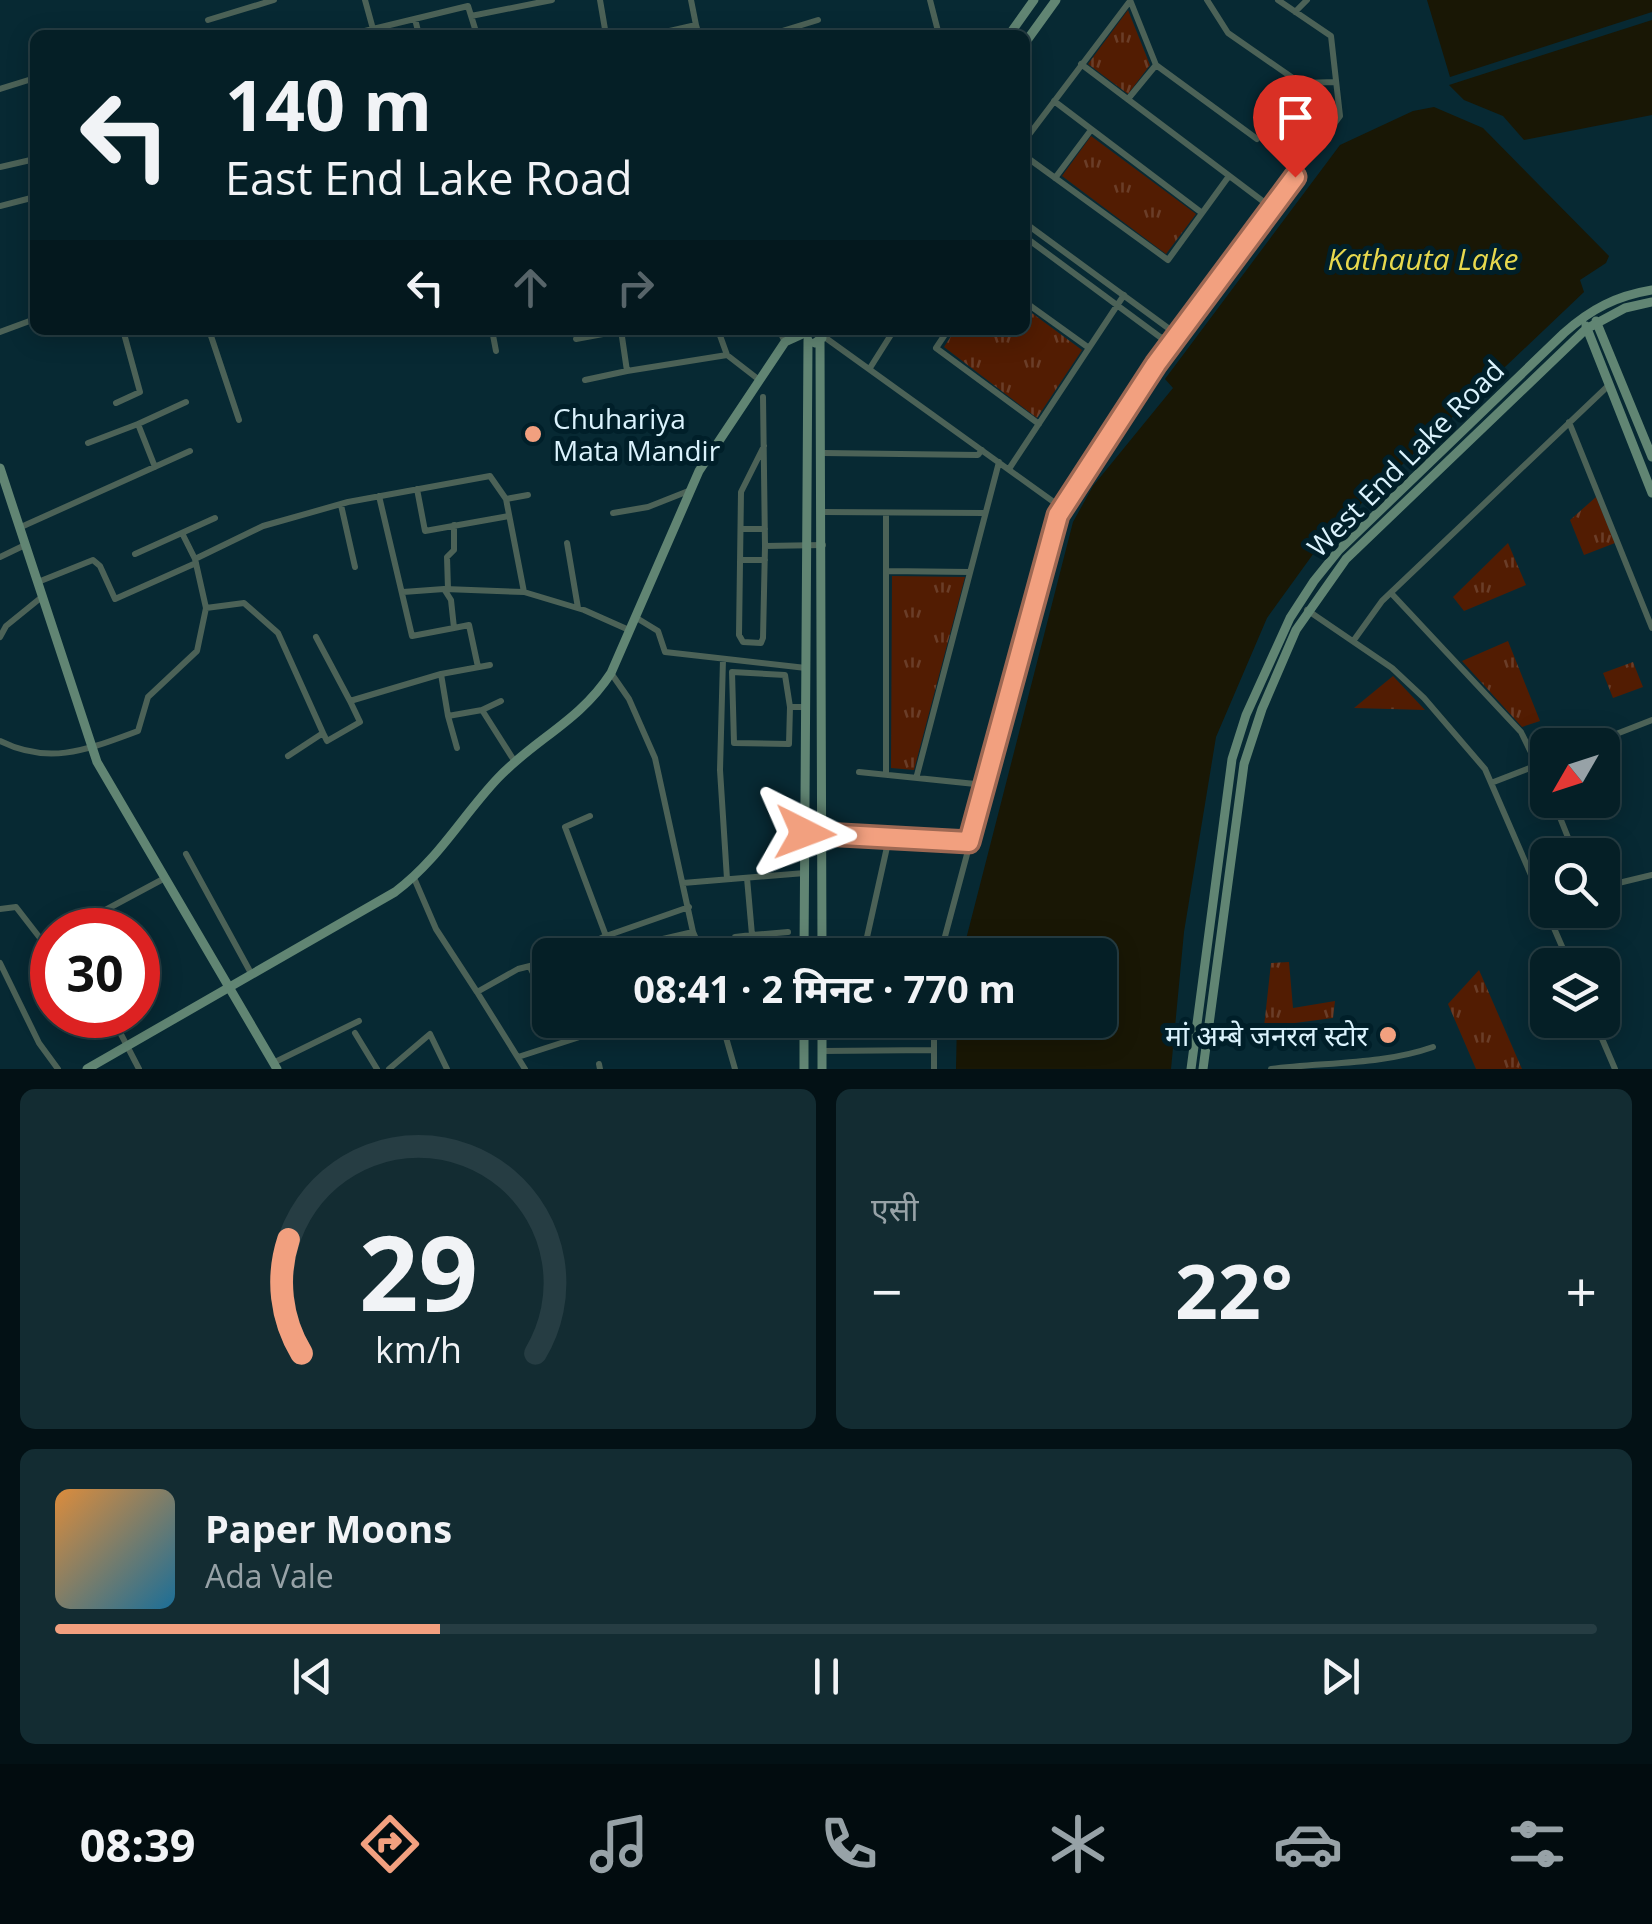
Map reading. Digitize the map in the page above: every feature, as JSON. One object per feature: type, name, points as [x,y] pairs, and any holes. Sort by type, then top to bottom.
[{"type":"street","points":[[208,20],[274,0]]},
{"type":"street","points":[[365,0],[373,28]]},
{"type":"street","points":[[471,16],[552,0]]},
{"type":"street","points":[[600,0],[605,30]]},
{"type":"street","points":[[690,0],[697,30]]},
{"type":"street","points":[[930,0],[939,30]]},
{"type":"street","points":[[1013,30],[1034,0]]},
{"type":"street","points":[[1030,36],[1056,0]]},
{"type":"street","points":[[1030,133],[1130,0]]},
{"type":"street","points":[[1130,0],[1156,64],[1257,139]]},
{"type":"street","points":[[1207,0],[1228,33],[1300,83],[1336,82]]},
{"type":"street","points":[[944,938],[1062,508],[1174,340],[1340,116],[1331,36],[1278,0]]},
{"type":"street","points":[[1295,12],[1308,0]]},
{"type":"street","points":[[366,30],[468,6],[475,30]]},
{"type":"street","points":[[415,19],[418,30]]},
{"type":"street","points":[[786,30],[818,20]]},
{"type":"street","points":[[676,30],[696,26]]},
{"type":"street","points":[[1081,64],[1272,208]]},
{"type":"street","points":[[1128,99],[1156,64]]},
{"type":"street","points":[[0,89],[30,80]]},
{"type":"street","points":[[1054,101],[1202,213]]},
{"type":"street","points":[[1055,178],[1091,130]]},
{"type":"street","points":[[1030,160],[1168,260],[1230,176]]},
{"type":"street","points":[[0,167],[30,161]]},
{"type":"street","points":[[0,206],[30,198]]},
{"type":"street","points":[[1030,226],[1168,328],[1174,340]]},
{"type":"street","points":[[1030,241],[1160,336],[1174,340]]},
{"type":"street","name":"West End Lake Road","points":[[1192,1069],[1232,759],[1246,715],[1303,607],[1338,550],[1586,313],[1622,296],[1652,290]]},
{"type":"street","points":[[1009,469],[1124,295]]},
{"type":"street","name":"West End Lake Road","points":[[1203,1069],[1244,764],[1303,607],[1346,559],[1586,330],[1625,308],[1652,302]]},
{"type":"street","points":[[1030,306],[1088,348]]},
{"type":"street","points":[[1586,313],[1598,322],[1652,456]]},
{"type":"street","points":[[1586,313],[1586,330],[1652,494]]},
{"type":"street","points":[[0,332],[30,321]]},
{"type":"street","points":[[116,403],[140,392],[125,335]]},
{"type":"street","points":[[211,335],[239,420]]},
{"type":"street","points":[[493,335],[496,351]]},
{"type":"street","points":[[576,340],[598,335]]},
{"type":"street","points":[[621,335],[627,371]]},
{"type":"street","points":[[720,335],[728,354],[758,379]]},
{"type":"street","points":[[782,335],[785,342]]},
{"type":"street","points":[[94,1067],[414,878],[443,850],[499,776],[592,702],[611,673],[691,490],[730,419],[785,342],[805,335]]},
{"type":"street","points":[[804,938],[803,547],[808,335]]},
{"type":"street","points":[[821,335],[1062,508]]},
{"type":"street","points":[[821,335],[822,938]]},
{"type":"street","points":[[870,368],[891,335]]},
{"type":"street","points":[[945,335],[936,348],[1039,424]]},
{"type":"street","points":[[585,380],[728,354]]},
{"type":"street","points":[[1354,640],[1390,593],[1608,385]]},
{"type":"street","points":[[763,397],[764,446],[765,546],[760,643],[743,642],[739,635],[743,482],[764,446]]},
{"type":"street","points":[[88,443],[186,402]]},
{"type":"street","points":[[1569,422],[1652,628]]},
{"type":"street","points":[[138,424],[155,467]]},
{"type":"street","points":[[824,454],[978,455],[982,450]]},
{"type":"street","points":[[21,527],[190,451]]},
{"type":"street","points":[[917,775],[999,462]]},
{"type":"street","points":[[0,468],[92,748],[275,1066],[360,1021]]},
{"type":"street","points":[[38,582],[93,560],[100,566],[115,599],[263,526],[379,496],[490,476],[506,499],[524,592]]},
{"type":"street","points":[[417,489],[424,531],[509,516]]},
{"type":"street","points":[[612,513],[648,507],[691,490]]},
{"type":"street","points":[[506,499],[528,495]]},
{"type":"street","points":[[379,496],[412,636],[469,625],[478,667]]},
{"type":"street","points":[[341,505],[355,567]]},
{"type":"street","points":[[823,512],[984,513]]},
{"type":"street","points":[[886,512],[886,774]]},
{"type":"street","points":[[135,554],[215,518]]},
{"type":"street","points":[[454,526],[454,550],[448,557],[446,589],[454,628]]},
{"type":"street","points":[[742,529],[765,529]]},
{"type":"street","points":[[0,741],[41,755],[92,748],[138,730],[148,697],[197,650],[206,608],[196,561],[182,534]]},
{"type":"street","points":[[567,543],[578,608]]},
{"type":"street","points":[[0,557],[26,544]]},
{"type":"street","points":[[765,546],[823,545]]},
{"type":"street","points":[[742,560],[764,560]]},
{"type":"street","points":[[886,571],[970,572]]},
{"type":"street","points":[[403,592],[524,592],[578,608],[630,630]]},
{"type":"street","points":[[1390,593],[1521,732],[1530,748]]},
{"type":"street","points":[[0,637],[6,626],[42,596]]},
{"type":"street","points":[[206,608],[244,603],[278,633],[327,741],[360,722],[316,637]]},
{"type":"street","points":[[1303,607],[1354,640],[1424,698],[1484,769],[1530,869]]},
{"type":"street","points":[[635,617],[658,630],[665,652],[806,668]]},
{"type":"street","points":[[723,658],[720,770],[727,879]]},
{"type":"street","points":[[350,701],[441,674],[490,665]]},
{"type":"street","points":[[732,672],[785,675],[790,707],[789,744],[734,743],[732,672]]},
{"type":"street","points":[[611,673],[630,699],[655,758],[696,938]]},
{"type":"street","points":[[441,674],[457,748]]},
{"type":"street","points":[[448,716],[482,710],[501,701]]},
{"type":"street","points":[[790,707],[806,707]]},
{"type":"street","points":[[482,710],[516,764]]},
{"type":"street","points":[[1620,732],[1652,720]]},
{"type":"street","points":[[288,756],[323,734]]},
{"type":"street","points":[[1490,783],[1530,767]]},
{"type":"street","points":[[859,772],[917,775],[984,785]]},
{"type":"street","points":[[590,816],[565,828],[606,936]]},
{"type":"street","points":[[805,833],[969,842]]},
{"type":"street","points":[[867,938],[889,838]]},
{"type":"street","points":[[186,854],[252,974]]},
{"type":"street","points":[[683,882],[805,873]]},
{"type":"street","points":[[1620,883],[1652,875]]},
{"type":"street","points":[[113,908],[166,877]]},
{"type":"street","points":[[414,878],[428,900],[436,930],[525,1069]]},
{"type":"street","points":[[748,878],[752,935]]},
{"type":"street","points":[[0,908],[16,907],[30,925]]},
{"type":"street","points":[[602,938],[689,907]]},
{"type":"street","points":[[670,938],[693,932]]},
{"type":"street","points":[[735,937],[788,932]]},
{"type":"street","points":[[0,963],[39,1043],[58,1069]]},
{"type":"street","points":[[476,992],[530,967],[532,971]]},
{"type":"street","points":[[355,1033],[377,1069]]},
{"type":"street","points":[[389,1069],[430,1034],[448,1069]]},
{"type":"street","points":[[124,1038],[139,1069]]},
{"type":"street","points":[[518,1057],[577,1038]]},
{"type":"street","points":[[726,1038],[735,1069]]},
{"type":"street","points":[[804,1038],[804,1069]]},
{"type":"street","points":[[822,1038],[822,1069]]},
{"type":"street","points":[[934,1038],[934,1069]]},
{"type":"street","points":[[1602,1038],[1615,1069]]},
{"type":"street","points":[[1271,1069],[1351,1059],[1395,1060],[1433,1047]]},
{"type":"street","points":[[822,1052],[934,1050]]},
{"type":"street","points":[[1395,1060],[1399,1069]]},
{"type":"green space","points":[[1128,10],[1150,65],[1128,94],[1088,64]]},
{"type":"green space","points":[[1091,136],[1196,214],[1166,254],[1062,176]]},
{"type":"green space","points":[[1030,312],[1082,350],[1037,418],[944,347],[952,335],[1030,335]]},
{"type":"green space","points":[[1596,497],[1615,543],[1584,555],[1570,520]]},
{"type":"green space","points":[[1508,543],[1526,585],[1464,611],[1453,597]]},
{"type":"green space","points":[[892,576],[965,577],[914,770],[891,768]]},
{"type":"green space","points":[[1508,641],[1540,721],[1522,727],[1462,661]]},
{"type":"green space","points":[[1633,662],[1643,687],[1613,698],[1603,673]]},
{"type":"green space","points":[[1393,676],[1425,710],[1354,708]]},
{"type":"green space","points":[[1289,962],[1293,1008],[1335,1001],[1333,1018],[1264,1027],[1271,963]]},
{"type":"green space","points":[[1479,970],[1522,1069],[1476,1069],[1448,1004]]},
{"type":"water","points":[[1427,0],[1652,0],[1652,12],[1450,77]]},
{"type":"water","points":[[1652,20],[1652,115],[1524,140],[1503,116],[1464,100],[1449,85]]},
{"type":"water","name":"Kathauta Lake","points":[[1434,107],[1483,128],[1609,256],[1606,263],[1580,280],[1584,292],[1324,539],[1267,618],[1216,737],[1184,932],[1171,1069],[956,1069],[957,1038],[1117,1038],[1117,938],[966,938],[1073,522],[1093,486],[1173,388],[1165,379],[1340,145],[1413,111]]},
{"type":"place","name":"Chuhariya Mata Mandir","points":[[533,434]]},
{"type":"place","name":"मां अम्बे जनरल स्टोर","points":[[1388,1035]]},
{"type":"route","points":[[805,833],[969,842],[1058,515],[1156,364],[1295,177]]}]
